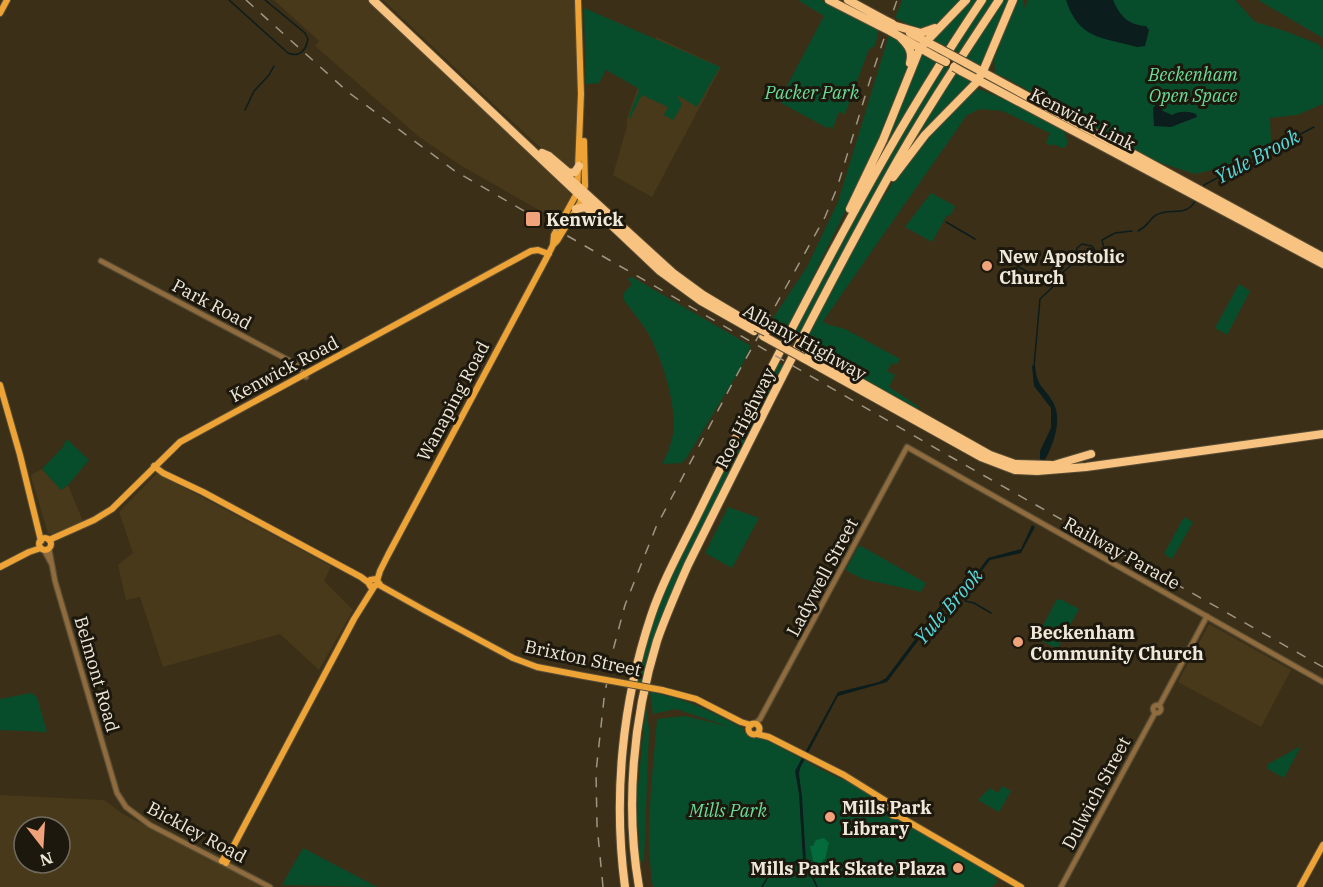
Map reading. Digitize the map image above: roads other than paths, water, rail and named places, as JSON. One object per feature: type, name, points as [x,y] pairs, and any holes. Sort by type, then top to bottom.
[{"type":"highway","name":"Albany Highway","points":[[375,0],[542,153],[647,260],[680,287],[700,301],[774,339],[981,457],[1015,470],[1037,471],[1323,432]]},
{"type":"highway","name":"Albany Highway","points":[[375,0],[580,192],[647,251],[680,279],[755,329]]},
{"type":"highway","name":"Kenwick Link","points":[[829,0],[893,27],[963,67],[978,80],[1195,191]]},
{"type":"highway","name":"Kenwick Link","points":[[848,0],[881,23]]},
{"type":"highway","points":[[827,260],[883,140],[922,45],[966,0]]},
{"type":"highway","name":"Roe Highway","points":[[625,887],[620,823],[623,746],[635,673],[651,615],[728,452],[827,260],[890,145],[982,0]]},
{"type":"highway","name":"Roe Highway","points":[[639,887],[633,821],[636,747],[642,702],[657,641],[688,565],[826,291],[873,205],[949,76],[999,0]]},
{"type":"highway","points":[[873,205],[926,135],[972,90],[983,72],[1013,0]]},
{"type":"highway","points":[[893,27],[928,32],[952,14]]},
{"type":"highway","name":"Kenwick Link","points":[[893,27],[901,38],[922,45]]},
{"type":"highway","points":[[901,38],[908,45],[911,56],[901,92]]},
{"type":"highway","points":[[992,50],[993,77]]},
{"type":"highway","name":"Kenwick Link","points":[[963,67],[993,77],[1323,264]]},
{"type":"highway","points":[[972,90],[995,89]]},
{"type":"highway","points":[[542,153],[569,173],[575,172],[579,166]]},
{"type":"highway","name":"Kenwick Link","points":[[1206,197],[1323,257]]},
{"type":"highway","points":[[576,209],[588,208],[601,219],[606,220]]},
{"type":"highway","name":"Albany Highway","points":[[804,356],[830,365],[990,455],[1015,464],[1054,465],[1323,432]]},
{"type":"highway","points":[[1054,465],[1091,454]]},
{"type":"main road","points":[[0,13],[7,0]]},
{"type":"main road","points":[[564,223],[571,218],[576,209],[585,170],[578,0]]},
{"type":"main road","points":[[580,192],[581,93]]},
{"type":"main road","name":"Wanaping Road","points":[[224,862],[580,192]]},
{"type":"main road","name":"Kenwick Road","points":[[0,567],[110,510],[181,445],[533,254],[548,256]]},
{"type":"main road","name":"Belmont Road","points":[[0,385],[45,545]]},
{"type":"main road","name":"Brixton Street","points":[[157,465],[171,476],[519,661],[537,667],[662,690],[696,699],[741,722],[756,726],[769,737],[861,784],[907,820],[1021,887]]},
{"type":"main road","points":[[1300,887],[1323,845]]},
{"type":"street","name":"Park Road","points":[[101,261],[294,363],[305,376]]},
{"type":"street","name":"Railway Parade","points":[[907,447],[1323,682]]},
{"type":"street","name":"Ladywell Street","points":[[756,726],[907,447]]},
{"type":"street","name":"Belmont Road","points":[[45,545],[117,793]]},
{"type":"street","name":"Dulwich Street","points":[[1061,887],[1155,713],[1161,711],[1159,706],[1206,616]]},
{"type":"street","name":"Bickley Road","points":[[117,793],[126,807],[143,820],[270,887]]},
{"type":"waterway","points":[[229,0],[288,53],[302,52],[308,39],[305,33],[265,0]]},
{"type":"waterway","points":[[245,110],[254,91],[274,66]]},
{"type":"waterway","name":"Yule Brook","points":[[1203,188],[1204,185],[1314,127]]},
{"type":"waterway","name":"Yule Brook","points":[[1138,231],[1156,215],[1183,211],[1196,200]]},
{"type":"waterway","points":[[946,222],[975,239]]},
{"type":"waterway","name":"Yule Brook","points":[[1034,366],[1040,299],[1073,264],[1077,248],[1082,244],[1092,246],[1099,257],[1102,257],[1105,252],[1102,240],[1115,233],[1132,231]]},
{"type":"waterway","points":[[1017,266],[1048,283],[1057,282]]},
{"type":"waterway","points":[[965,601],[974,603],[991,613]]},
{"type":"waterway","points":[[805,860],[817,887]]},
{"type":"waterway","name":"Yule Brook","points":[[762,887],[769,875]]},
{"type":"railway","points":[[246,0],[348,92],[455,171],[951,457],[1323,667]]},
{"type":"railway","points":[[603,887],[597,825],[596,772],[611,658],[625,605],[656,527],[825,217],[837,188],[897,0]]},
{"type":"place","name":"Kenwick","points":[[533,219]]},
{"type":"place","name":"New Apostolic Church","points":[[987,266]]},
{"type":"place","name":"Beckenham Community Church","points":[[1018,642]]},
{"type":"place","name":"Mills Park Library","points":[[830,817]]},
{"type":"place","name":"Mills Park Skate Plaza","points":[[958,868]]},
{"type":"park label","name":"Beckenham Open Space","points":[[1193,84]]},
{"type":"park label","name":"Packer Park","points":[[812,92]]},
{"type":"park label","name":"Mills Park","points":[[728,810]]}]
